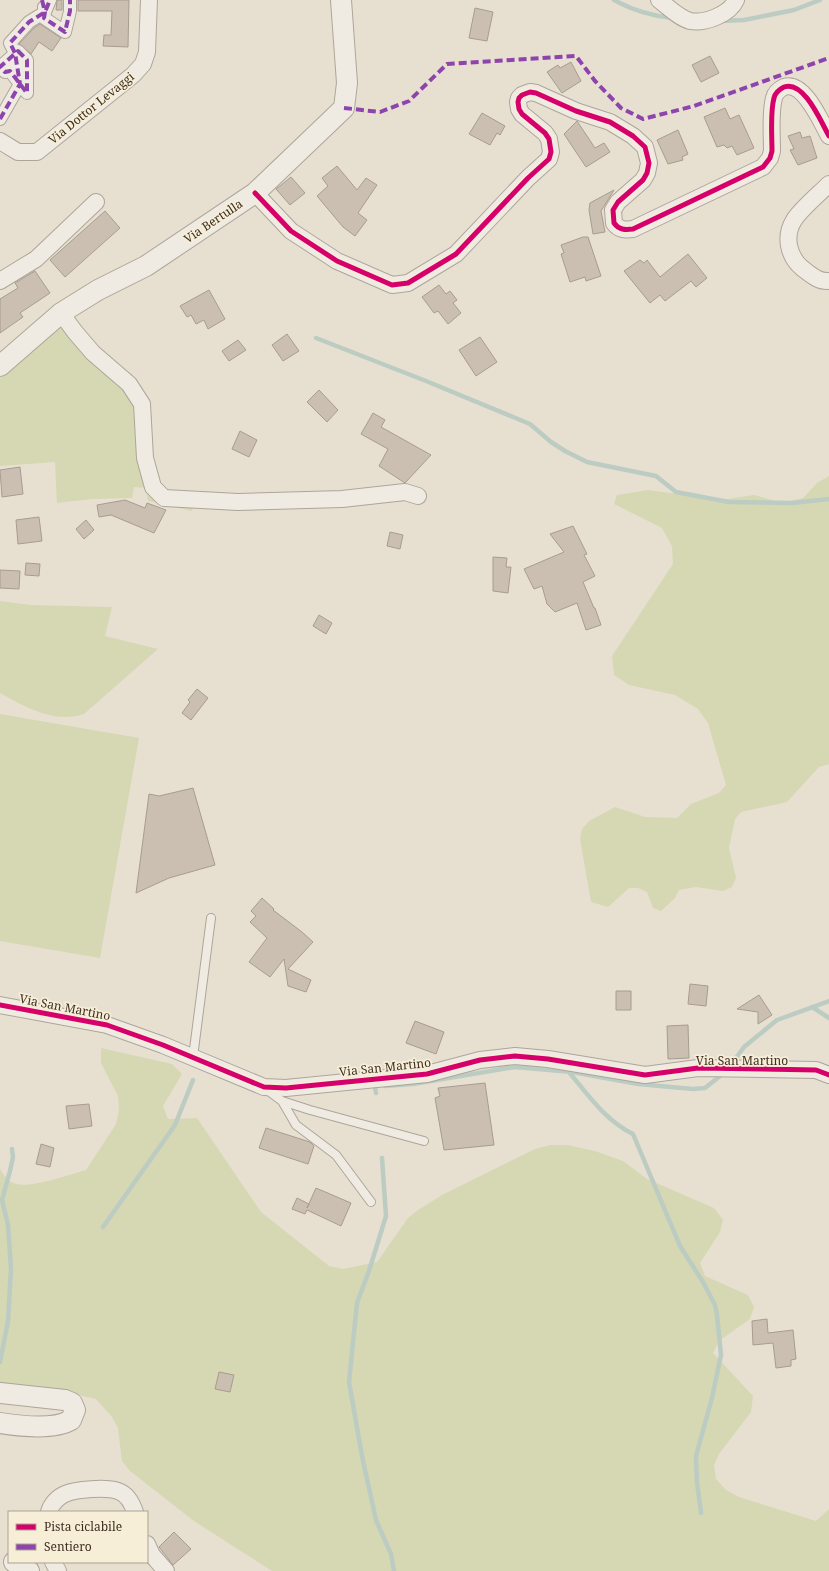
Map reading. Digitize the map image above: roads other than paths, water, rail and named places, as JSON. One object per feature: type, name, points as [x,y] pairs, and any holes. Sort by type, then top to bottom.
[{"type":"street","points":[[42,0],[45,12]]},
{"type":"street","points":[[50,0],[44,18],[65,32],[70,11],[70,0]]},
{"type":"street","name":"Via Dottor Levaggi","points":[[0,141],[18,152],[37,152],[133,75],[143,64],[147,52],[149,0]]},
{"type":"street","name":"Via Bertulla","points":[[0,366],[61,313],[98,290],[146,266],[255,193],[344,108],[348,83],[341,0]]},
{"type":"street","points":[[659,0],[672,11],[690,21],[717,17],[726,13],[733,7],[736,0]]},
{"type":"street","points":[[0,119],[20,84],[15,53],[10,43],[29,22],[45,12]]},
{"type":"street","points":[[15,53],[0,67],[5,72],[10,71],[20,84]]},
{"type":"street","points":[[255,193],[291,231],[337,261],[392,285],[408,283],[456,254],[528,178],[549,159],[551,152],[549,139],[546,133],[522,114],[519,109],[519,98],[526,92],[536,93],[576,111],[610,122],[633,136],[644,148],[649,163],[647,172],[642,180],[618,202],[613,210],[614,223],[620,229],[624,230],[633,229],[763,167],[770,158],[772,151],[774,98],[779,90],[785,86],[798,88],[806,95],[829,136]]},
{"type":"street","points":[[829,184],[795,219],[789,233],[788,244],[790,252],[796,263],[819,280],[829,281]]},
{"type":"street","points":[[0,281],[36,259],[96,202]]},
{"type":"street","points":[[61,313],[93,353],[129,384],[142,404],[145,458],[153,487],[164,498],[238,502],[342,499],[405,492],[418,496]]},
{"type":"street","name":"Via San Martino","points":[[0,1004],[106,1025],[163,1045],[264,1087],[286,1088],[427,1074],[480,1060],[515,1056],[548,1059],[645,1075],[698,1068],[816,1070],[829,1075]]},
{"type":"street","points":[[0,1393],[65,1400],[72,1404],[75,1410],[71,1420],[51,1425],[19,1425],[0,1423]]},
{"type":"street","points":[[50,1511],[55,1501],[65,1494],[82,1490],[111,1489],[119,1491],[128,1498],[134,1511]]},
{"type":"street","points":[[148,1546],[152,1555],[166,1571]]},
{"type":"street","points":[[16,1563],[29,1571]]},
{"type":"lane","points":[[193,1057],[211,918]]},
{"type":"lane","points":[[264,1087],[282,1101],[424,1141]]},
{"type":"lane","points":[[282,1101],[296,1125],[336,1155],[371,1202]]},
{"type":"waterway","points":[[614,0],[642,12],[673,18]]},
{"type":"waterway","points":[[720,21],[744,20],[794,10],[820,0]]},
{"type":"waterway","points":[[316,338],[530,424],[551,442],[587,462],[656,476],[676,492],[729,502],[792,503],[829,499]]},
{"type":"waterway","points":[[731,1065],[744,1047],[777,1020],[829,1001]]},
{"type":"waterway","points":[[812,1007],[829,1018]]},
{"type":"waterway","points":[[385,1086],[413,1084],[515,1067],[572,1072],[638,1084],[693,1089],[705,1088],[725,1072]]},
{"type":"waterway","points":[[569,1072],[605,1114],[614,1122],[633,1134],[680,1246],[703,1282],[715,1305],[721,1355],[712,1398],[696,1456],[697,1482],[701,1513]]},
{"type":"waterway","points":[[103,1227],[175,1125],[193,1080]]},
{"type":"waterway","points":[[375,1087],[376,1093]]},
{"type":"waterway","points":[[0,1362],[8,1321],[11,1269],[8,1225],[2,1200],[13,1157],[12,1149]]},
{"type":"waterway","points":[[382,1158],[386,1216],[369,1271],[357,1303],[349,1382],[362,1456],[376,1520],[391,1554],[394,1571]]}]
